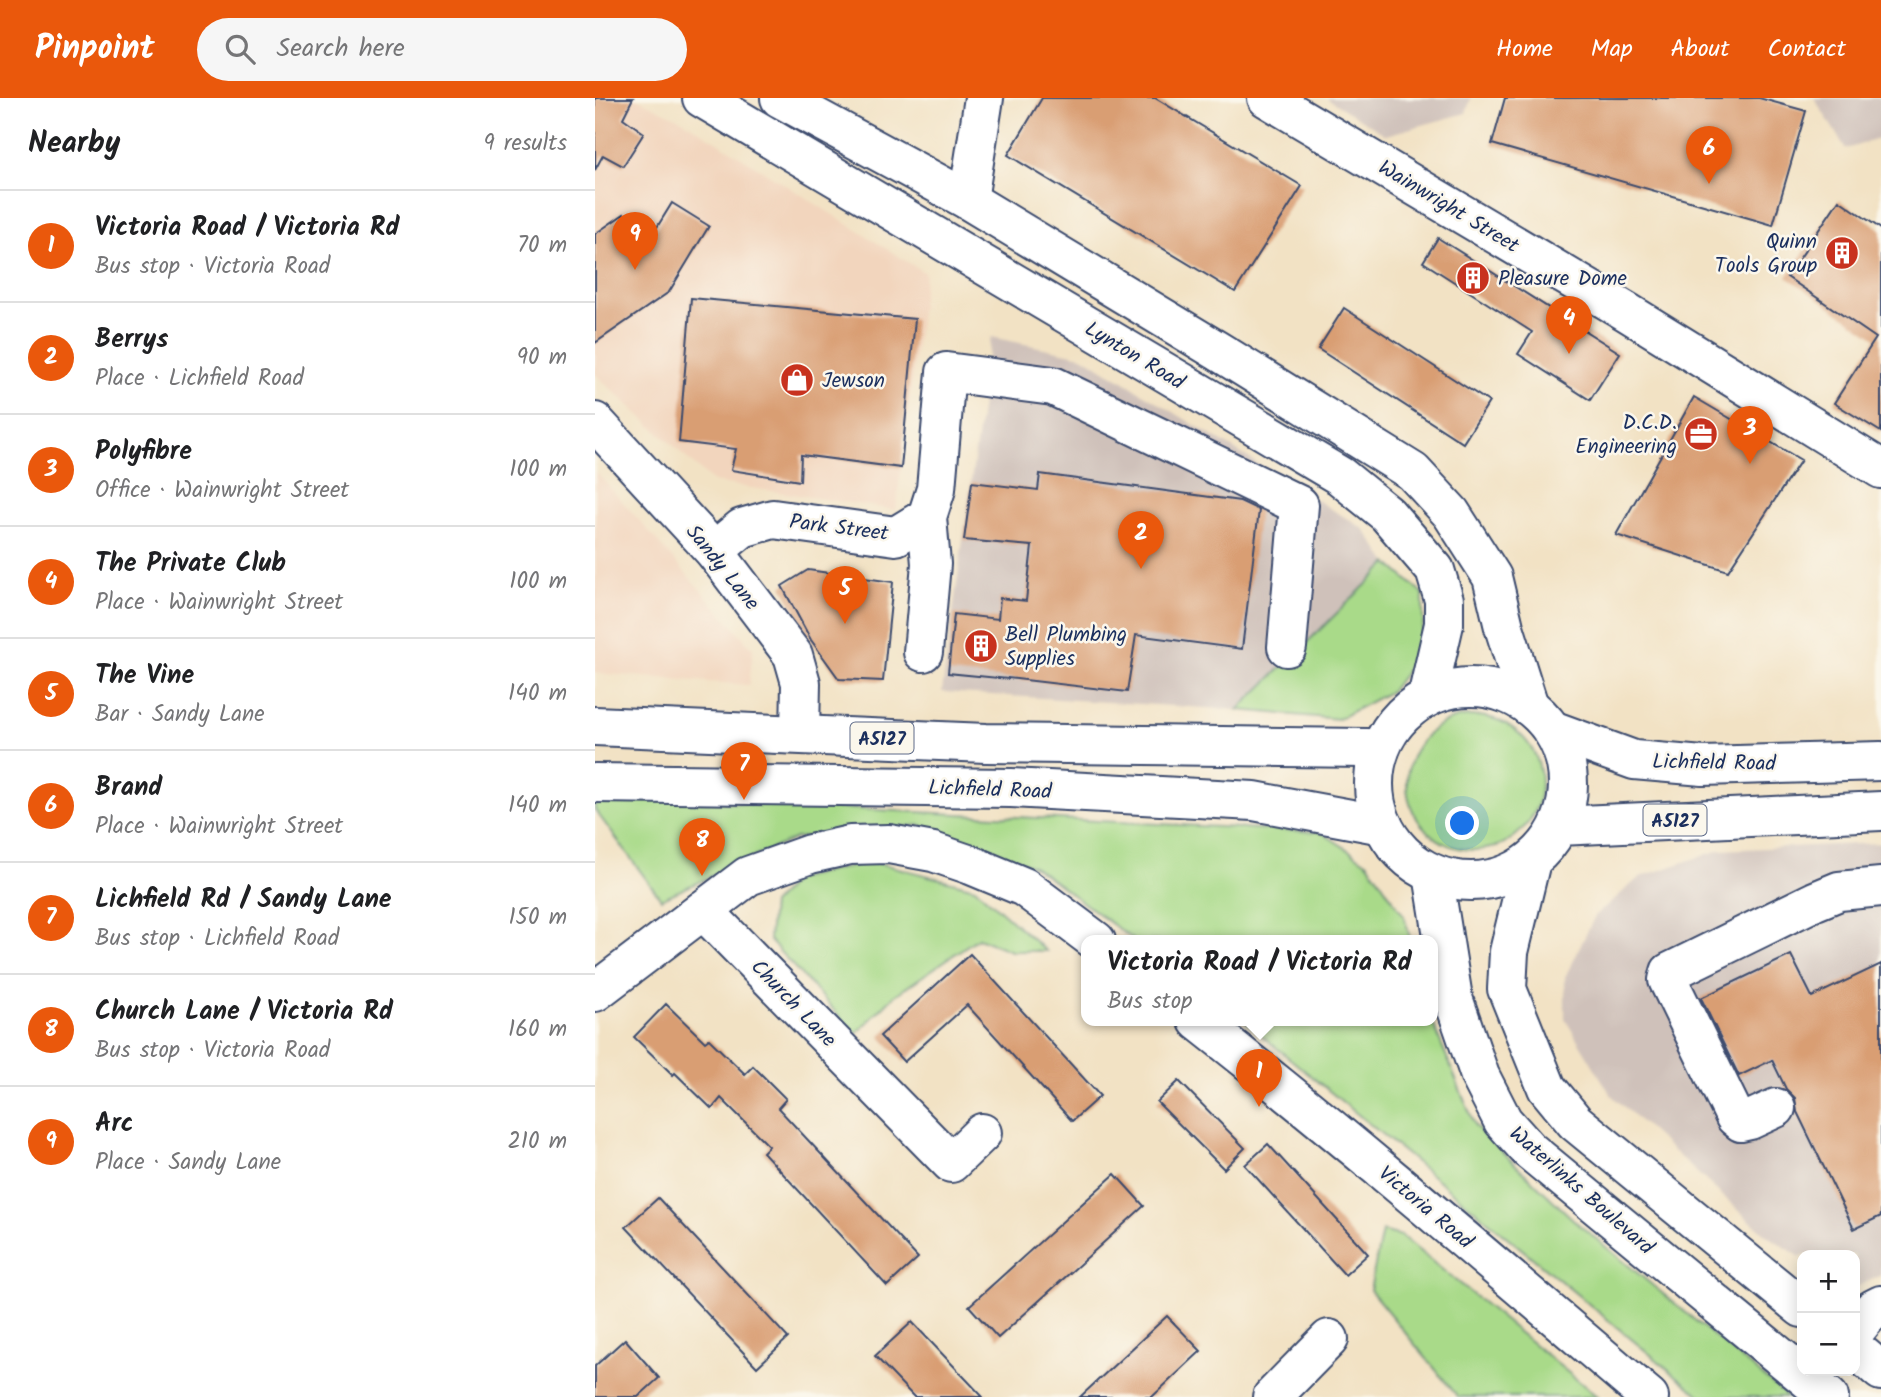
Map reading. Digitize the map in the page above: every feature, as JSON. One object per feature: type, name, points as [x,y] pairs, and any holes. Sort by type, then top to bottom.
[{"type":"main road","name":"Lynton Road","points":[[702,98],[1340,476],[1387,513],[1435,570],[1444,600],[1444,624],[1427,698]]},
{"type":"main road","points":[[780,98],[968,200],[1230,358],[1413,472],[1451,513],[1492,577],[1504,627],[1541,718],[1563,752],[1568,777],[1567,802],[1559,826],[1547,845],[1531,861],[1509,874],[1484,881],[1458,881],[1433,874],[1413,862],[1396,845],[1383,825],[1374,788],[1380,749],[1399,719],[1427,698],[1452,689],[1479,687],[1505,693],[1541,718]]},
{"type":"main road","points":[[968,200],[983,98]]},
{"type":"main road","name":"Wainwright Street","points":[[1267,98],[1627,312],[1881,469]]},
{"type":"main road","points":[[923,652],[931,564],[927,517],[936,489],[946,372],[1053,386],[1299,505],[1287,647]]},
{"type":"main road","name":"Sandy Lane","points":[[595,422],[713,551],[793,655],[801,683],[800,734]]},
{"type":"main road","name":"Park Street","points":[[713,551],[742,528],[773,519],[896,536],[927,517]]},
{"type":"main road","name":"Lichfield Road","points":[[1541,718],[1635,760],[1703,766],[1881,761]]},
{"type":"main road","name":"A5127","points":[[595,726],[986,743],[1380,749]]},
{"type":"main road","name":"Lichfield Road","points":[[595,783],[1011,788],[1254,801],[1383,825]]},
{"type":"main road","name":"A5127","points":[[1559,826],[1881,811]]},
{"type":"main road","points":[[595,992],[748,876],[810,854],[850,845],[889,844],[933,852],[971,865],[1024,887],[1087,935]]},
{"type":"main road","points":[[1531,861],[1509,952],[1507,989],[1547,1088],[1575,1122],[1797,1304]]},
{"type":"main road","name":"Waterlinks Boulevard","points":[[1433,874],[1453,998],[1480,1076],[1503,1121],[1529,1150],[1829,1397]]},
{"type":"main road","points":[[1776,1108],[1741,1122],[1735,1117],[1668,980],[1670,972],[1839,891],[1881,887]]},
{"type":"main road","name":"Church Lane","points":[[703,910],[951,1163],[982,1133]]},
{"type":"main road","name":"Victoria Road","points":[[1204,1026],[1407,1190],[1649,1397]]},
{"type":"main road","points":[[1860,1325],[1873,1309],[1881,1305]]},
{"type":"main road","points":[[1272,1397],[1329,1339]]},
{"type":"main road","points":[[1860,1353],[1881,1371]]},
{"type":"shaded area","points":[[595,98],[636,98],[684,121],[925,273],[896,510],[713,482],[595,374]]},
{"type":"shaded area","points":[[1326,98],[1471,98],[1466,113],[1386,135]]},
{"type":"shaded area","points":[[1814,98],[1881,98],[1881,138],[1846,149]]},
{"type":"shaded area","points":[[991,337],[1082,356],[1364,529],[1388,563],[1238,710],[942,692]]},
{"type":"shaded area","points":[[595,471],[753,649],[749,685],[595,673]]},
{"type":"shaded area","points":[[1881,843],[1881,1275],[1860,1286],[1860,1250],[1797,1250],[1797,1255],[1765,1234],[1611,1095],[1565,1019],[1565,977],[1595,916],[1640,877],[1720,850]]},
{"type":"green space","points":[[1388,563],[1423,594],[1423,625],[1416,657],[1391,691],[1338,719],[1238,710]]},
{"type":"green space","points":[[1474,716],[1500,721],[1521,736],[1536,757],[1541,783],[1536,809],[1521,830],[1500,845],[1474,850],[1448,845],[1427,830],[1412,809],[1407,783],[1412,757],[1427,736],[1448,721]]},
{"type":"green space","points":[[595,796],[1321,832],[1368,863],[1404,916],[1409,935],[1127,935],[1035,867],[920,825],[796,838],[661,899],[595,810]]},
{"type":"green space","points":[[871,861],[975,888],[1046,951],[1011,951],[978,938],[894,996],[856,1034],[769,940],[772,904],[795,880]]},
{"type":"green space","points":[[1250,1026],[1434,1026],[1475,1126],[1577,1223],[1788,1397],[1702,1397]]},
{"type":"green space","points":[[1382,1231],[1401,1236],[1598,1397],[1458,1397],[1370,1290]]},
{"type":"building","points":[[595,98],[633,98],[623,118],[644,133],[623,166],[603,155],[595,170]]},
{"type":"building","points":[[1042,98],[1155,98],[1302,186],[1235,292],[1008,155]]},
{"type":"building","points":[[1505,98],[1759,98],[1806,111],[1773,225],[1492,144]]},
{"type":"building","name":"Quinn Tools Group","points":[[1839,200],[1881,229],[1881,432],[1834,403],[1876,338],[1787,277]]},
{"type":"building","points":[[672,203],[709,226],[669,292],[595,343],[595,234],[624,214],[646,245]]},
{"type":"building","points":[[1438,238],[1620,353],[1590,400],[1518,354],[1532,332],[1423,262]]},
{"type":"building","name":"Jewson","points":[[691,298],[915,319],[901,468],[801,455],[800,481],[731,470],[736,449],[679,442]]},
{"type":"building","points":[[1344,308],[1489,402],[1463,443],[1318,349]]},
{"type":"building","points":[[1694,397],[1801,460],[1728,571],[1616,535]]},
{"type":"building","points":[[1040,474],[1240,501],[1259,510],[1242,649],[1136,635],[1127,692],[948,673],[954,614],[998,619],[1000,598],[1026,601],[1032,546],[964,540],[972,482],[1038,490]]},
{"type":"building","points":[[808,570],[893,582],[883,681],[839,679],[811,640],[782,586]]},
{"type":"building","points":[[970,954],[1100,1096],[1072,1121],[967,1005],[904,1062],[880,1036]]},
{"type":"building","points":[[1791,955],[1812,997],[1881,964],[1881,1216],[1854,1229],[1797,1112],[1795,1098],[1786,1089],[1772,1060],[1739,1076],[1701,998]]},
{"type":"building","points":[[666,1004],[705,1042],[709,1039],[745,1074],[753,1066],[786,1099],[778,1108],[918,1258],[887,1286],[763,1152],[769,1146],[721,1098],[712,1109],[634,1037]]},
{"type":"building","points":[[1179,1081],[1245,1148],[1224,1169],[1157,1102]]},
{"type":"building","points":[[1268,1144],[1368,1254],[1345,1275],[1245,1165]]},
{"type":"building","points":[[1115,1174],[1144,1206],[998,1338],[969,1306]]},
{"type":"building","points":[[658,1198],[788,1338],[757,1367],[626,1227]]},
{"type":"building","points":[[1167,1316],[1201,1351],[1152,1397],[1080,1397]]},
{"type":"building","points":[[912,1322],[983,1397],[914,1397],[875,1356]]},
{"type":"building","points":[[625,1339],[659,1378],[638,1397],[595,1397],[595,1366]]},
{"type":"place","name":"Brand","points":[[1709,184]]},
{"type":"place","name":"Quinn Tools Group","points":[[1842,253]]},
{"type":"place","name":"Arc","points":[[635,270]]},
{"type":"place","name":"Pleasure Dome","points":[[1473,278]]},
{"type":"place","name":"The Private Club","points":[[1569,354]]},
{"type":"place","name":"Jewson","points":[[797,380]]},
{"type":"place","name":"D.C.D. Engineering","points":[[1701,434]]},
{"type":"place","name":"Polyfibre","points":[[1750,464]]},
{"type":"place","name":"Berrys","points":[[1141,569]]},
{"type":"place","name":"The Vine","points":[[845,624]]},
{"type":"place","name":"Bell Plumbing Supplies","points":[[981,646]]},
{"type":"place","name":"Lichfield Rd / Sandy Lane","points":[[744,800]]},
{"type":"place","name":"Church Lane / Victoria Rd","points":[[702,876]]},
{"type":"place","name":"Victoria Road / Victoria Rd","points":[[1259,1107]]}]
